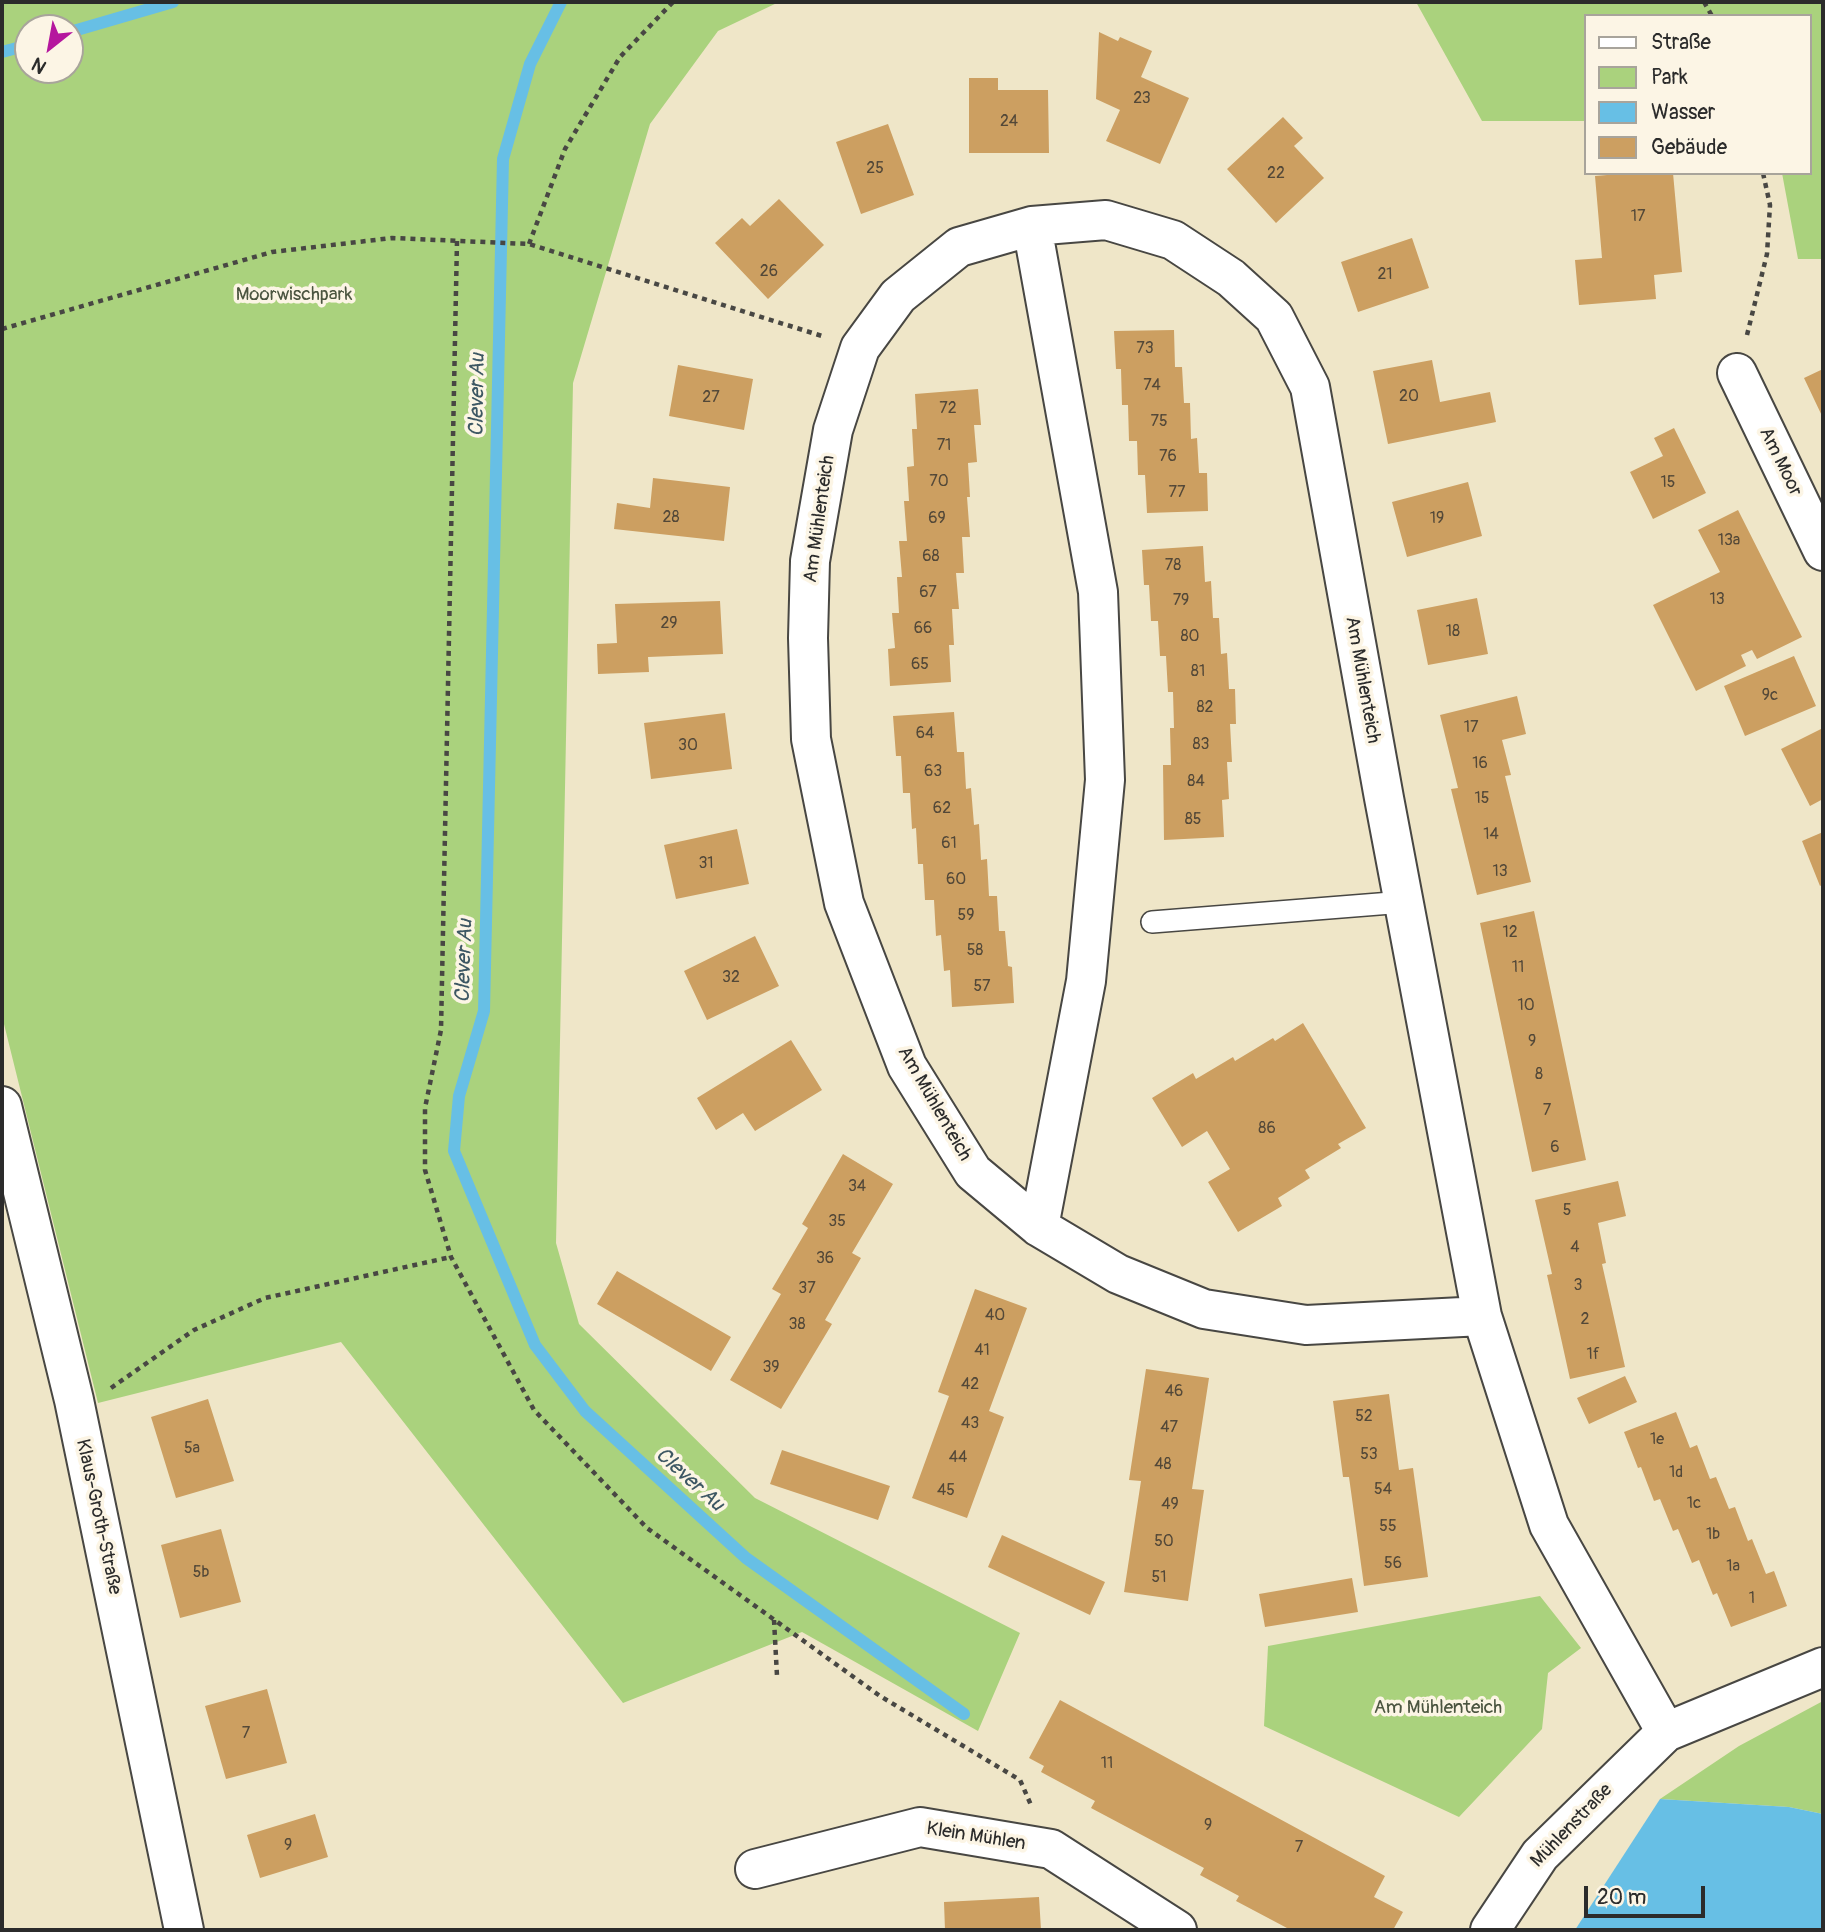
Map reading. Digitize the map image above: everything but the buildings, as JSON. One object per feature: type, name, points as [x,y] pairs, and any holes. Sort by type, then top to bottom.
[{"type":"street","name":"Am Mühlenteich","points":[[1482,1316],[1306,1325],[1204,1309],[1118,1274],[1039,1227],[973,1172],[907,1066],[844,903],[811,740],[808,638],[810,574],[833,430],[860,348],[898,296],[959,247],[1032,226],[1106,220],[1174,240],[1231,278],[1274,317],[1310,387],[1482,1316],[1549,1525],[1666,1732]]},
{"type":"street","points":[[1032,226],[1098,592],[1105,780],[1086,981],[1039,1227]]},
{"type":"street","name":"Am Moor","points":[[1737,373],[1823,551]]},
{"type":"street","name":"Klaus-Groth-Straße","points":[[2,1106],[74,1400],[184,1930]]},
{"type":"street","points":[[1666,1732],[1823,1667]]},
{"type":"street","name":"Mühlenstraße","points":[[1490,1930],[1540,1854],[1666,1732]]},
{"type":"street","name":"Klein Mühlen","points":[[755,1869],[920,1828],[1051,1849],[1177,1930]]},
{"type":"lane","points":[[1152,922],[1404,902]]},
{"type":"path","points":[[529,244],[565,149],[621,57],[673,2]]},
{"type":"path","points":[[1737,373],[1767,254],[1770,205],[1763,175]]},
{"type":"path","points":[[2,329],[272,252],[392,239],[529,244],[860,348]]},
{"type":"path","points":[[457,241],[441,1030],[425,1108],[425,1170],[451,1256],[534,1410],[647,1528],[880,1696],[1020,1780],[1051,1849]]},
{"type":"path","points":[[74,1400],[106,1391],[194,1330],[265,1298],[451,1256]]},
{"type":"path","points":[[774,1619],[777,1676]]},
{"type":"green space","name":"Moorwischpark","points":[[2,2],[779,2],[718,31],[650,124],[573,383],[556,1243],[579,1324],[755,1498],[1020,1633],[978,1731],[802,1632],[623,1703],[341,1342],[98,1403],[2,1016]]},
{"type":"green space","points":[[1416,2],[1823,2],[1823,259],[1798,259],[1782,175],[1811,175],[1811,14],[1584,14],[1584,121],[1482,121]]},
{"type":"green space","name":"Am Mühlenteich","points":[[1540,1596],[1581,1648],[1548,1673],[1542,1729],[1459,1817],[1264,1726],[1268,1646]]},
{"type":"green space","points":[[1823,1701],[1823,1814],[1789,1807],[1660,1799],[1739,1746]]},
{"type":"water","points":[[1660,1799],[1789,1807],[1823,1814],[1823,1930],[1575,1930]]},
{"type":"waterway","points":[[84,28],[173,2]]},
{"type":"waterway","name":"Clever Au","points":[[561,2],[530,64],[503,159],[484,1011],[459,1096],[454,1151],[535,1345],[585,1411],[746,1558],[964,1714]]},
{"type":"waterway","points":[[2,52],[14,49]]}]
